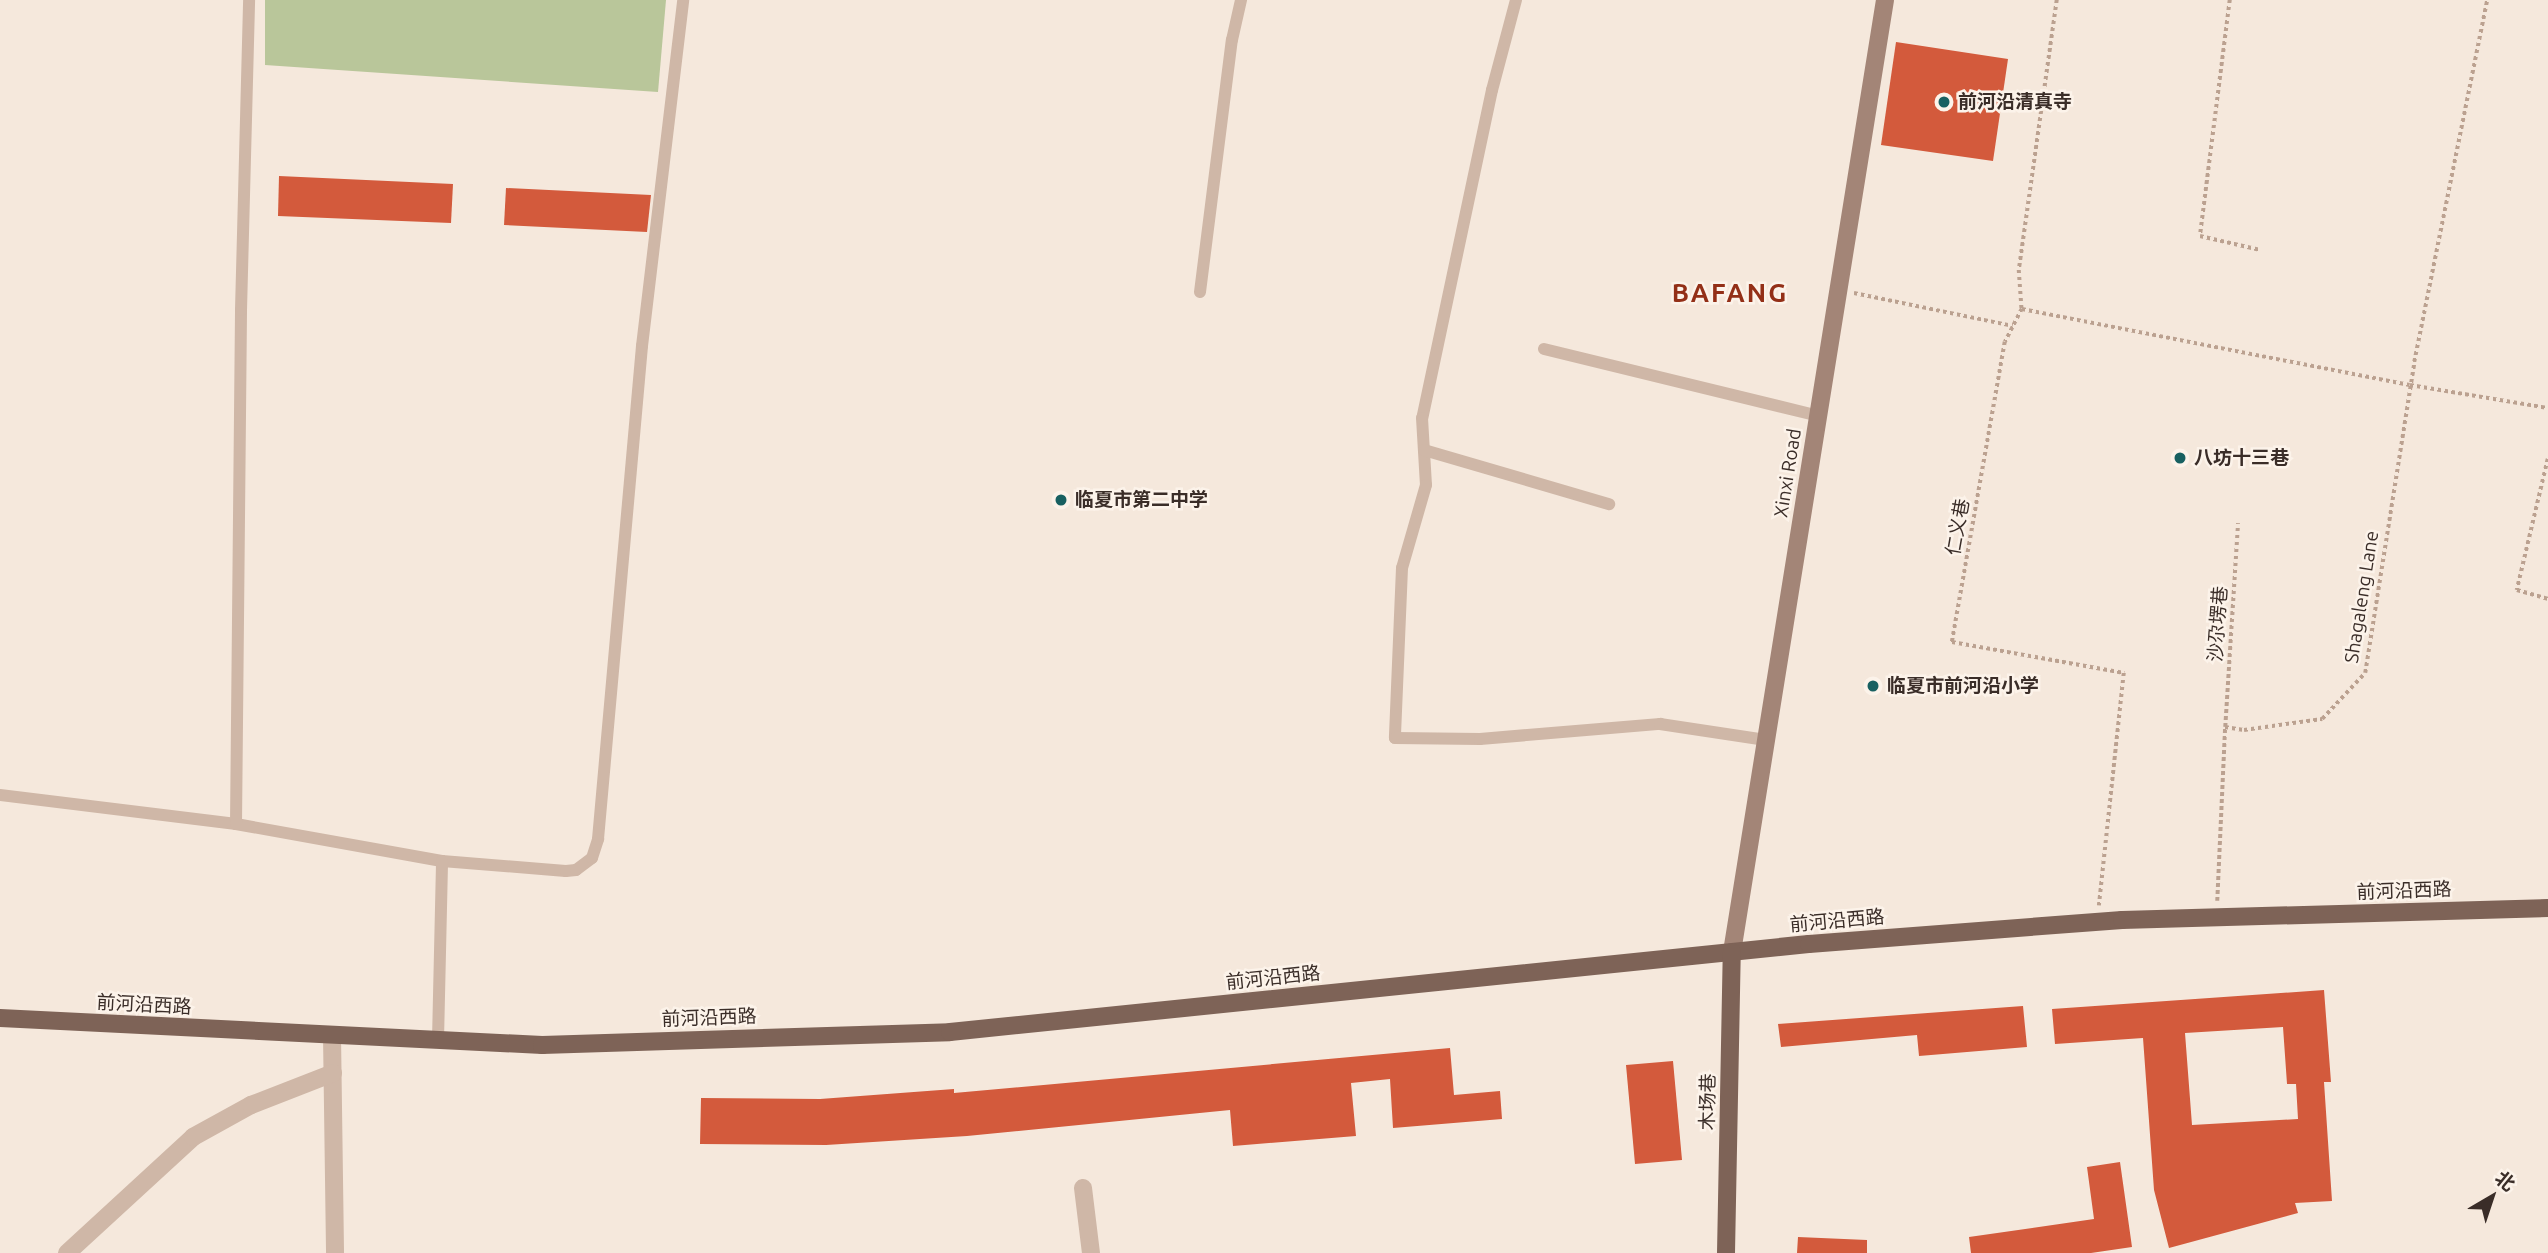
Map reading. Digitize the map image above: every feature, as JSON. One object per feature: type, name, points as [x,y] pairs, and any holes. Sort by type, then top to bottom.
[{"type":"main road","name":"Xinxi Road","points":[[1732,952],[1885,0]]},
{"type":"main road","name":"前河沿西路","points":[[0,1018],[542,1045],[950,1031],[1732,952],[2097,922],[2548,908]]},
{"type":"main road","name":"木场巷","points":[[1726,1253],[1732,952]]},
{"type":"street","points":[[332,1035],[335,1253]]},
{"type":"street","points":[[67,1253],[193,1137],[251,1105],[333,1073]]},
{"type":"street","points":[[1083,1188],[1091,1253]]},
{"type":"lane","points":[[236,824],[241,310],[249,0]]},
{"type":"lane","points":[[0,795],[236,824],[442,860],[566,871],[586,865],[597,849],[642,346],[683,0]]},
{"type":"lane","points":[[1200,292],[1232,40],[1241,0]]},
{"type":"lane","points":[[1516,0],[1492,90],[1422,418],[1426,485],[1402,568],[1395,738],[1480,739],[1660,724],[1766,740]]},
{"type":"lane","points":[[1544,349],[1818,416]]},
{"type":"lane","points":[[1424,450],[1609,504]]},
{"type":"lane","points":[[438,1040],[442,860]]},
{"type":"path","points":[[2057,0],[2019,270],[2022,309],[2410,385],[2548,408]]},
{"type":"path","points":[[2230,0],[2200,236],[2260,250]]},
{"type":"path","name":"Shagaleng Lane","points":[[2225,727],[2244,730],[2322,719],[2365,673],[2410,385],[2487,0]]},
{"type":"path","points":[[1839,290],[2013,326]]},
{"type":"path","name":"仁义巷","points":[[2022,309],[2005,342],[1952,642],[2124,673],[2097,922]]},
{"type":"path","points":[[2548,459],[2517,590],[2548,599]]},
{"type":"path","name":"沙尕塄巷","points":[[2225,727],[2238,523]]},
{"type":"path","points":[[2217,917],[2225,727]]},
{"type":"green space","points":[[265,0],[666,0],[658,92],[265,65]]},
{"type":"building","name":"前河沿清真寺","points":[[1896,42],[2008,59],[1993,161],[1881,145]]},
{"type":"building","points":[[279,176],[453,184],[451,223],[278,216]]},
{"type":"building","points":[[506,188],[651,195],[647,232],[504,225]]},
{"type":"building","points":[[2324,990],[2331,1082],[2324,1082],[2332,1201],[2295,1203],[2298,1213],[2169,1248],[2154,1190],[2143,1038],[2055,1044],[2052,1009]],"holes":[[[2283,1027],[2287,1084],[2296,1084],[2298,1119],[2192,1125],[2185,1033]]]},
{"type":"building","points":[[2023,1006],[2027,1047],[1919,1056],[1917,1035],[1781,1047],[1778,1024]]},
{"type":"building","points":[[1450,1048],[1454,1095],[1500,1091],[1502,1119],[1393,1128],[1390,1079],[1351,1083],[1356,1136],[1233,1146],[1230,1110],[967,1136],[826,1145],[700,1144],[701,1098],[820,1099],[954,1089],[954,1093]]},
{"type":"building","points":[[1673,1061],[1682,1160],[1635,1164],[1626,1065]]},
{"type":"building","points":[[2120,1162],[2132,1247],[2091,1253],[1971,1253],[1969,1237],[2094,1219],[2087,1167]]},
{"type":"building","points":[[1798,1237],[1867,1240],[1867,1253],[1797,1253]]},
{"type":"place","name":"前河沿清真寺","points":[[1944,102]]},
{"type":"place","name":"八坊十三巷","points":[[2180,458]]},
{"type":"place","name":"临夏市第二中学","points":[[1061,500]]},
{"type":"place","name":"临夏市前河沿小学","points":[[1873,686]]},
{"type":"district","name":"BAFANG","points":[[1730,293]]}]
